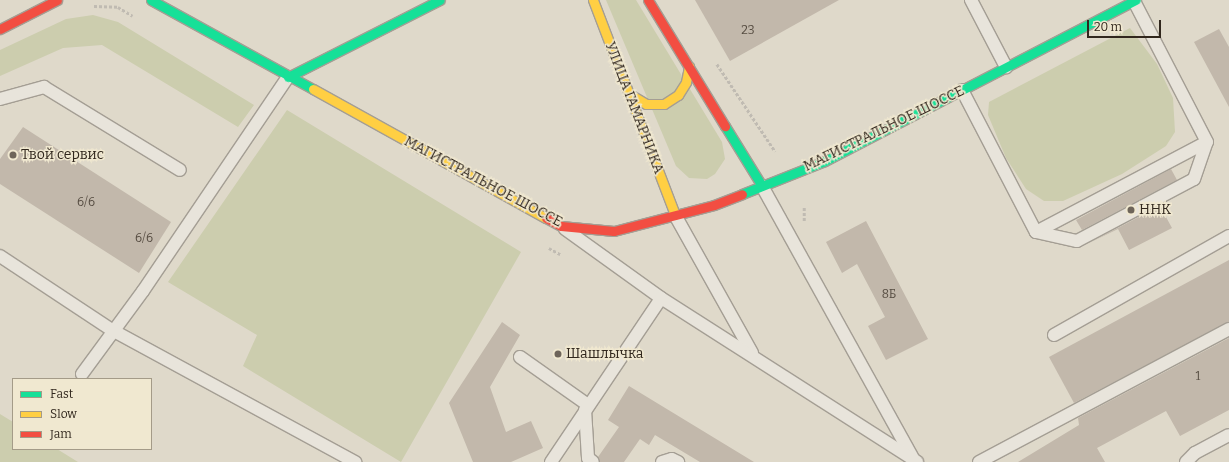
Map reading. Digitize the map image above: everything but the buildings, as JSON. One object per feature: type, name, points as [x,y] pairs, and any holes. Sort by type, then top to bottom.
[{"type":"main road","points":[[0,29],[57,0]]},
{"type":"main road","name":"МАГИСТРАЛЬНОЕ ШОССЕ","points":[[151,0],[288,77],[561,226],[614,231],[714,205],[825,161],[1135,1]]},
{"type":"main road","points":[[288,77],[440,0]]},
{"type":"main road","name":"УЛИЦА ГАМАРНИКА","points":[[594,0],[675,215]]},
{"type":"main road","points":[[648,0],[762,186]]},
{"type":"main road","points":[[628,93],[646,104],[664,104],[678,95],[686,82],[689,66]]},
{"type":"lane","points":[[971,0],[1006,67]]},
{"type":"lane","points":[[1036,232],[1078,241],[1194,179],[1207,142],[1135,1]]},
{"type":"lane","points":[[82,374],[112,330],[143,291],[288,77]]},
{"type":"lane","points":[[0,99],[44,87],[180,170]]},
{"type":"lane","points":[[962,90],[1036,232]]},
{"type":"lane","points":[[1036,232],[1207,142]]},
{"type":"lane","points":[[762,186],[916,461]]},
{"type":"lane","points":[[675,215],[752,354]]},
{"type":"lane","points":[[561,226],[661,298],[752,354],[916,461]]},
{"type":"lane","points":[[1054,335],[1229,236]]},
{"type":"lane","points":[[0,256],[112,330],[355,462]]},
{"type":"lane","points":[[552,462],[661,298]]},
{"type":"lane","points":[[978,462],[1229,329]]},
{"type":"lane","points":[[520,357],[587,408]]},
{"type":"lane","points":[[587,408],[588,458],[593,462]]},
{"type":"lane","points":[[1186,462],[1195,453],[1229,435]]},
{"type":"lane","points":[[662,462],[672,458],[678,462]]},
{"type":"path","points":[[714,59],[775,151]]},
{"type":"green space","points":[[606,0],[636,0],[722,142],[725,159],[715,174],[707,179],[689,178],[676,166]]},
{"type":"green space","points":[[93,15],[118,22],[254,105],[238,127],[102,45],[63,48],[0,76],[0,50],[66,19]]},
{"type":"green space","points":[[1130,28],[1157,64],[1173,98],[1175,132],[1166,146],[1122,174],[1063,201],[1044,201],[1026,189],[1006,158],[988,115],[989,102]]},
{"type":"green space","points":[[287,110],[521,252],[401,462],[243,366],[257,335],[168,282]]},
{"type":"green space","points":[[0,414],[12,421],[12,450],[59,450],[78,462],[0,462]]},
{"type":"traffic: fast","points":[[151,0],[313,89]]},
{"type":"traffic: fast","points":[[288,77],[440,0]]},
{"type":"traffic: fast","points":[[742,194],[825,161],[1136,0]]},
{"type":"traffic: fast","points":[[725,126],[762,186]]},
{"type":"traffic: slow","points":[[593,0],[675,215]]},
{"type":"traffic: slow","points":[[628,93],[646,104],[664,104],[678,95],[686,82],[689,66]]},
{"type":"traffic: slow","points":[[313,89],[546,218]]},
{"type":"traffic: jam","points":[[0,29],[57,0]]},
{"type":"traffic: jam","points":[[648,0],[725,126]]},
{"type":"traffic: jam","points":[[546,218],[561,226],[614,231],[714,205],[742,194]]},
{"type":"place","name":"Твой сервис","points":[[13,155]]},
{"type":"place","name":"ННК","points":[[1131,210]]},
{"type":"place","name":"Шашлычка","points":[[558,354]]}]
